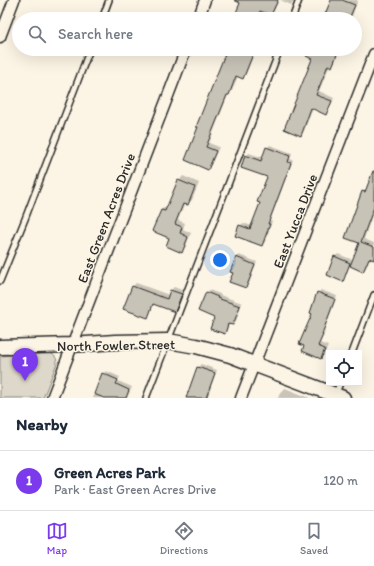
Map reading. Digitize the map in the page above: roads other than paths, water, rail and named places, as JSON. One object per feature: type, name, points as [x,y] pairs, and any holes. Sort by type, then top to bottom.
[{"type":"street","points":[[0,36],[14,0]]},
{"type":"street","points":[[201,12],[205,0]]},
{"type":"street","name":"East Yucca Drive","points":[[241,398],[374,54]]},
{"type":"street","name":"East Green Acres Drive","points":[[52,398],[183,56]]},
{"type":"street","name":"North Fowler Street","points":[[0,347],[168,341],[196,346],[230,355],[338,394]]},
{"type":"lane","points":[[105,12],[109,0]]},
{"type":"lane","points":[[295,12],[299,0]]},
{"type":"lane","points":[[0,281],[87,56]]},
{"type":"lane","points":[[146,398],[277,56]]},
{"type":"lane","points":[[353,350],[374,295]]},
{"type":"place","name":"Green Acres Park","points":[[25,381]]}]
